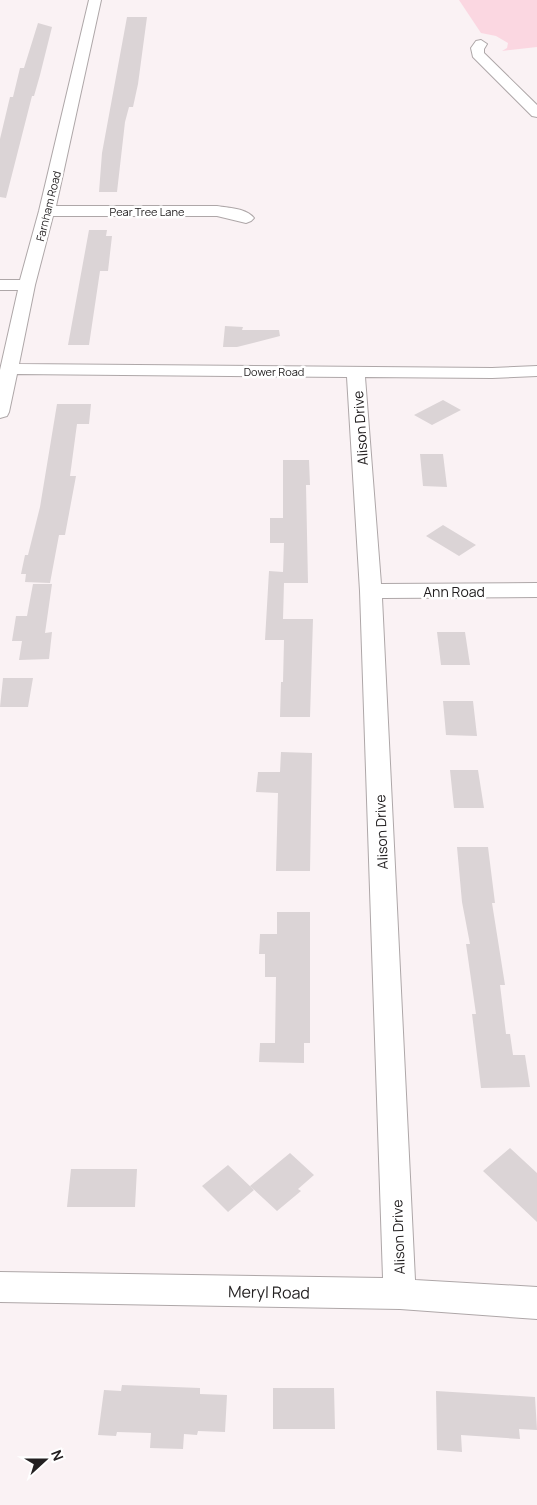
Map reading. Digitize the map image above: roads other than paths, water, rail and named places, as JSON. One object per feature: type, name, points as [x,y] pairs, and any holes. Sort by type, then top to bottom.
[{"type":"street","name":"Farnham Road","points":[[0,412],[27,285],[47,211],[95,0]]},
{"type":"street","points":[[481,44],[477,48],[478,54],[537,113]]},
{"type":"street","name":"Pear Tree Lane","points":[[47,211],[217,211],[236,214],[246,218]]},
{"type":"street","points":[[0,285],[27,285]]},
{"type":"street","name":"Dower Road","points":[[10,369],[492,373],[537,371]]},
{"type":"street","name":"Alison Drive","points":[[356,371],[371,591],[400,1294]]},
{"type":"street","name":"Ann Road","points":[[371,591],[537,590]]},
{"type":"street","name":"Meryl Road","points":[[0,1287],[400,1294],[537,1303]]}]
